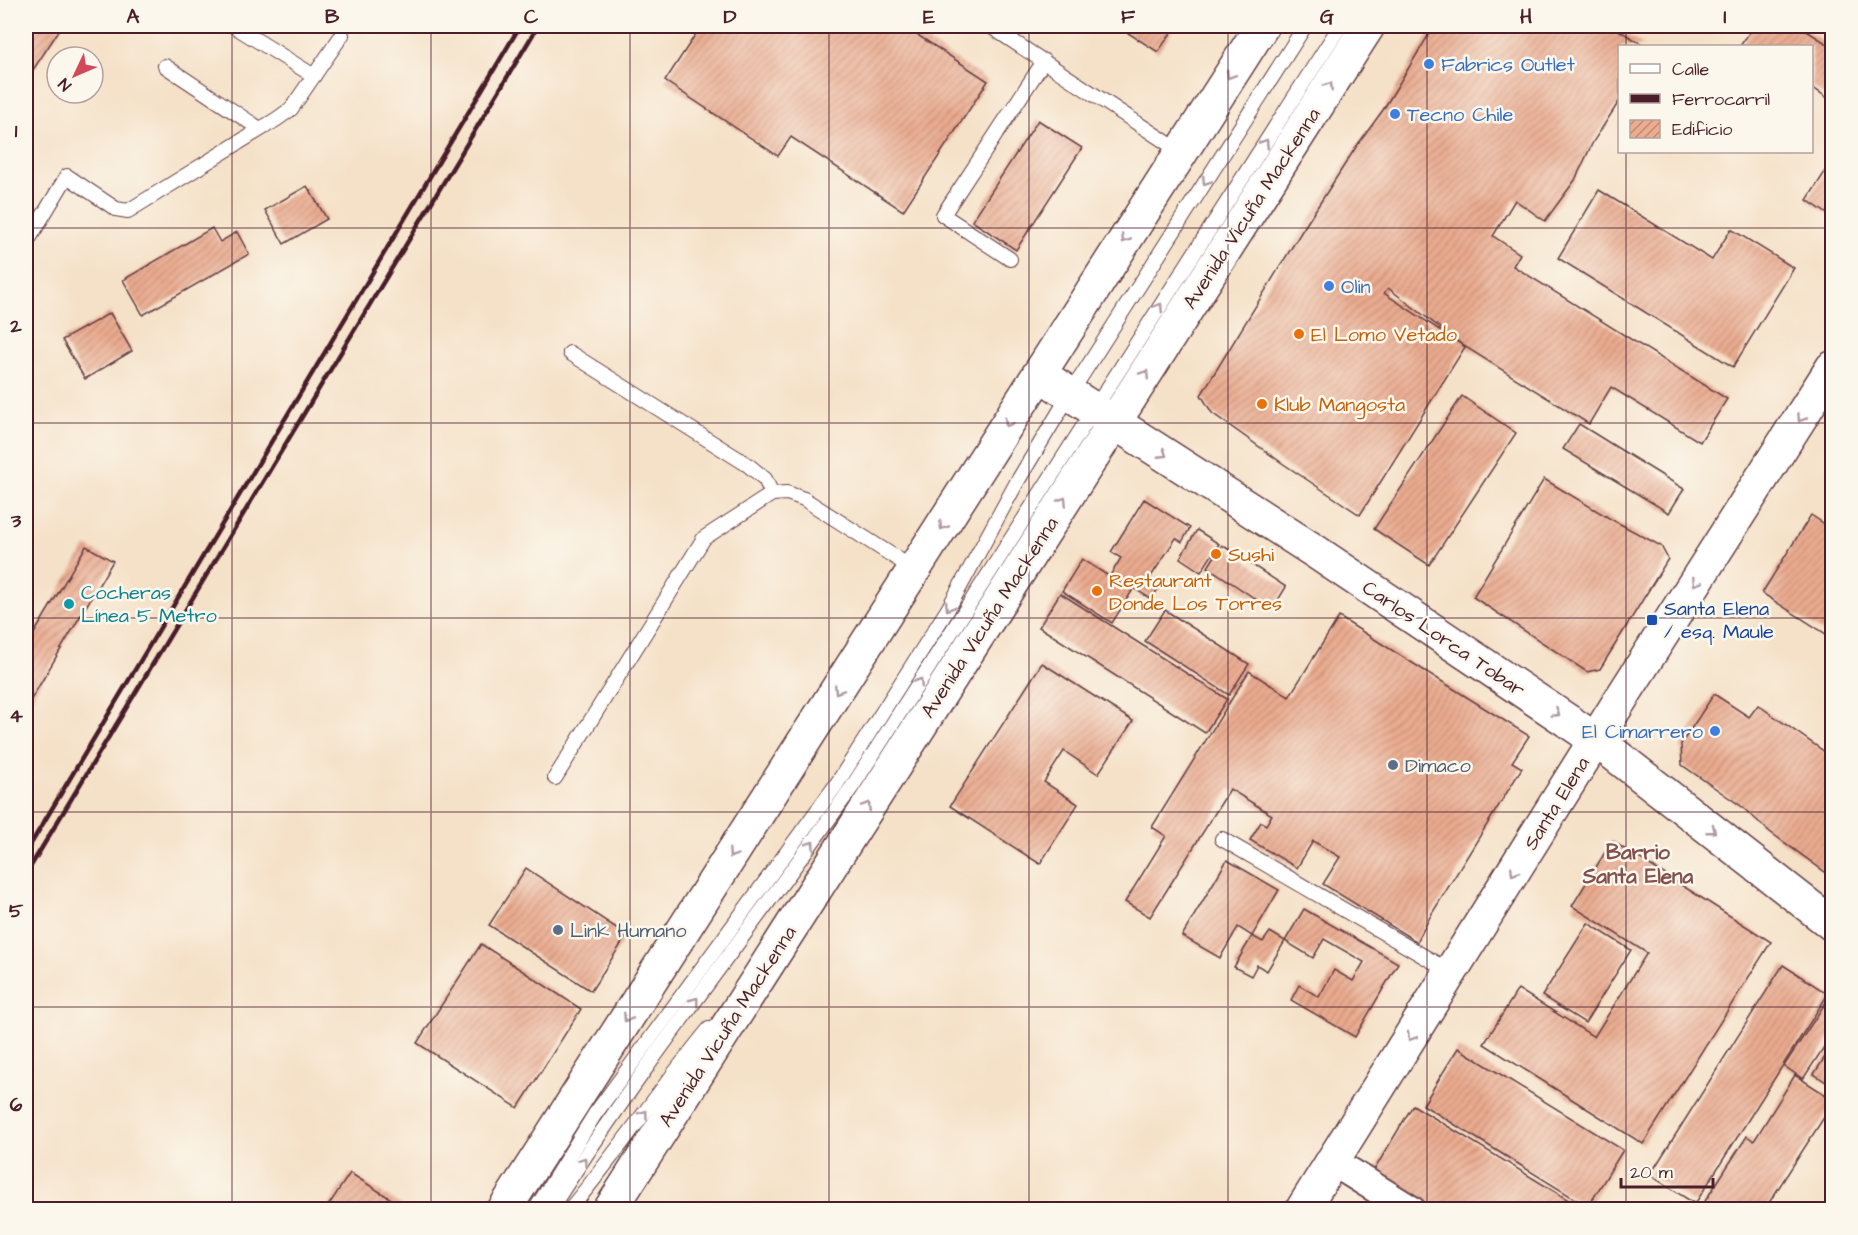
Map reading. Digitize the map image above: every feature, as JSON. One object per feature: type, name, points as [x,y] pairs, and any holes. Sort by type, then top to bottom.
[{"type":"main road","points":[[504,1209],[1262,26]]},
{"type":"main road","name":"Avenida Vicuña Mackenna","points":[[610,1209],[767,963],[1092,409],[1368,26]]},
{"type":"main road","name":"Santa Elena","points":[[1302,1209],[1833,368]]},
{"type":"main road","name":"Carlos Lorca Tobar","points":[[1039,374],[1316,552],[1596,740],[1833,924]]},
{"type":"street","points":[[1332,1161],[1411,1209]]},
{"type":"lane","points":[[234,26],[314,76]]},
{"type":"lane","points":[[990,26],[1181,152]]},
{"type":"lane","points":[[535,1209],[595,1114],[836,785],[948,609],[1017,482],[1092,409],[1305,26]]},
{"type":"lane","points":[[550,1209],[678,1023],[852,787],[1092,409],[1340,26]]},
{"type":"lane","points":[[26,244],[67,176],[116,209],[128,211],[291,109],[342,35]]},
{"type":"lane","points":[[1010,259],[943,215],[1044,61]]},
{"type":"lane","points":[[165,66],[260,129]]},
{"type":"lane","points":[[570,353],[748,465],[765,479],[772,494]]},
{"type":"lane","points":[[555,778],[704,537],[772,494],[787,493],[804,499],[915,570]]},
{"type":"lane","points":[[1222,839],[1452,973]]},
{"type":"lane","points":[[569,1209],[604,1168],[692,1050],[767,963]]},
{"type":"building","points":[[26,26],[62,26],[49,45],[45,45],[45,52],[31,73],[26,70]]},
{"type":"building","points":[[701,26],[904,26],[988,81],[903,211],[791,137],[778,156],[665,81]]},
{"type":"building","points":[[1117,26],[1176,26],[1158,52]]},
{"type":"building","points":[[1434,26],[1612,26],[1643,45],[1618,45],[1618,103],[1593,142],[1575,180],[1545,221],[1515,200],[1493,236],[1520,254],[1513,266],[1727,399],[1700,442],[1611,387],[1589,424],[1464,346],[1388,288],[1384,293],[1465,347],[1360,515],[1212,413],[1201,395],[1300,234],[1356,147],[1383,110]]},
{"type":"building","points":[[1754,26],[1799,26],[1832,47],[1832,101],[1813,88],[1813,45],[1741,45]]},
{"type":"building","points":[[1038,120],[1082,148],[1016,250],[972,221]]},
{"type":"building","points":[[1832,161],[1832,217],[1807,200]]},
{"type":"building","points":[[307,186],[327,219],[284,244],[265,210]]},
{"type":"building","points":[[1599,190],[1712,260],[1731,229],[1794,268],[1733,367],[1558,258]]},
{"type":"building","points":[[212,228],[220,242],[237,232],[249,254],[143,315],[123,280]]},
{"type":"building","points":[[110,313],[132,351],[85,379],[62,340]]},
{"type":"building","points":[[1462,396],[1516,433],[1429,565],[1374,529]]},
{"type":"building","points":[[1579,424],[1684,489],[1669,513],[1563,449]]},
{"type":"building","points":[[1544,479],[1661,546],[1668,559],[1600,669],[1587,672],[1473,597]]},
{"type":"building","points":[[1144,499],[1190,528],[1182,542],[1176,538],[1150,578],[1161,585],[1151,599],[1111,574],[1121,558],[1111,552]]},
{"type":"building","points":[[1811,515],[1832,529],[1832,638],[1762,593]]},
{"type":"building","points":[[1197,530],[1219,544],[1201,572],[1180,558]]},
{"type":"building","points":[[1222,545],[1286,587],[1272,610],[1208,567]]},
{"type":"building","name":"Cocheras Línea 5 Metro","points":[[86,546],[113,561],[26,708],[26,647]]},
{"type":"building","name":"Restaurant Donde Los Torres","points":[[1082,559],[1132,591],[1112,623],[1062,591]]},
{"type":"building","points":[[1060,593],[1227,699],[1205,733],[1039,627]]},
{"type":"building","points":[[1165,610],[1249,664],[1229,695],[1145,641]]},
{"type":"building","name":"Dimaco","points":[[1339,617],[1529,736],[1512,762],[1522,768],[1431,915],[1417,942],[1323,884],[1340,857],[1313,841],[1297,868],[1250,840],[1261,822],[1266,825],[1272,815],[1230,789],[1150,917],[1125,902],[1166,836],[1152,827],[1249,671],[1289,697]]},
{"type":"building","points":[[1042,663],[1133,721],[1098,774],[1064,751],[1044,782],[1078,804],[1040,864],[950,806]]},
{"type":"building","points":[[1714,694],[1749,717],[1758,705],[1832,757],[1832,877],[1770,832],[1741,806],[1682,765],[1681,744]]},
{"type":"building","points":[[1612,841],[1771,942],[1643,1144],[1484,1044],[1518,989],[1594,1037],[1647,953],[1572,906]]},
{"type":"building","points":[[1227,860],[1279,890],[1252,936],[1238,927],[1220,958],[1182,936]]},
{"type":"building","name":"Link Humano","points":[[526,868],[627,935],[591,991],[489,925]]},
{"type":"building","points":[[1304,909],[1398,963],[1355,1037],[1291,1000],[1299,985],[1319,997],[1334,970],[1353,981],[1364,962],[1324,939],[1313,958],[1285,941]]},
{"type":"building","points":[[1588,923],[1631,950],[1585,1023],[1542,996]]},
{"type":"building","points":[[1270,932],[1285,941],[1267,971],[1257,965],[1251,976],[1234,967],[1252,936],[1263,942]]},
{"type":"building","points":[[481,944],[581,1009],[518,1108],[417,1043]]},
{"type":"building","points":[[1783,965],[1828,994],[1695,1204],[1650,1175]]},
{"type":"building","points":[[1832,993],[1832,1035],[1803,1079],[1784,1066]]},
{"type":"building","points":[[1832,1046],[1832,1086],[1814,1074]]},
{"type":"building","points":[[1458,1048],[1623,1150],[1588,1207],[1423,1105]]},
{"type":"building","points":[[1795,1075],[1832,1099],[1832,1105],[1765,1209],[1708,1209],[1702,1206],[1747,1136],[1754,1141]]},
{"type":"building","points":[[1413,1105],[1575,1204],[1572,1209],[1412,1209],[1367,1182]]},
{"type":"building","points":[[350,1173],[407,1209],[326,1209]]},
{"type":"railway","points":[[26,852],[520,26]]},
{"type":"railway","points":[[26,874],[538,26]]},
{"type":"place","name":"Fabrics Outlet","points":[[1429,64]]},
{"type":"place","name":"Tecno Chile","points":[[1395,114]]},
{"type":"place","name":"Olin","points":[[1329,286]]},
{"type":"place","name":"El Lomo Vetado","points":[[1299,334]]},
{"type":"place","name":"Klub Mangosta","points":[[1262,404]]},
{"type":"place","name":"Sushi","points":[[1216,554]]},
{"type":"place","name":"Restaurant Donde Los Torres","points":[[1097,591]]},
{"type":"place","name":"Cocheras Línea 5 Metro","points":[[69,604]]},
{"type":"place","name":"Santa Elena / esq. Maule","points":[[1652,620]]},
{"type":"place","name":"El Cimarrero","points":[[1715,731]]},
{"type":"place","name":"Dimaco","points":[[1393,765]]},
{"type":"place","name":"Link Humano","points":[[558,930]]},
{"type":"district","name":"Barrio Santa Elena","points":[[1638,864]]}]
